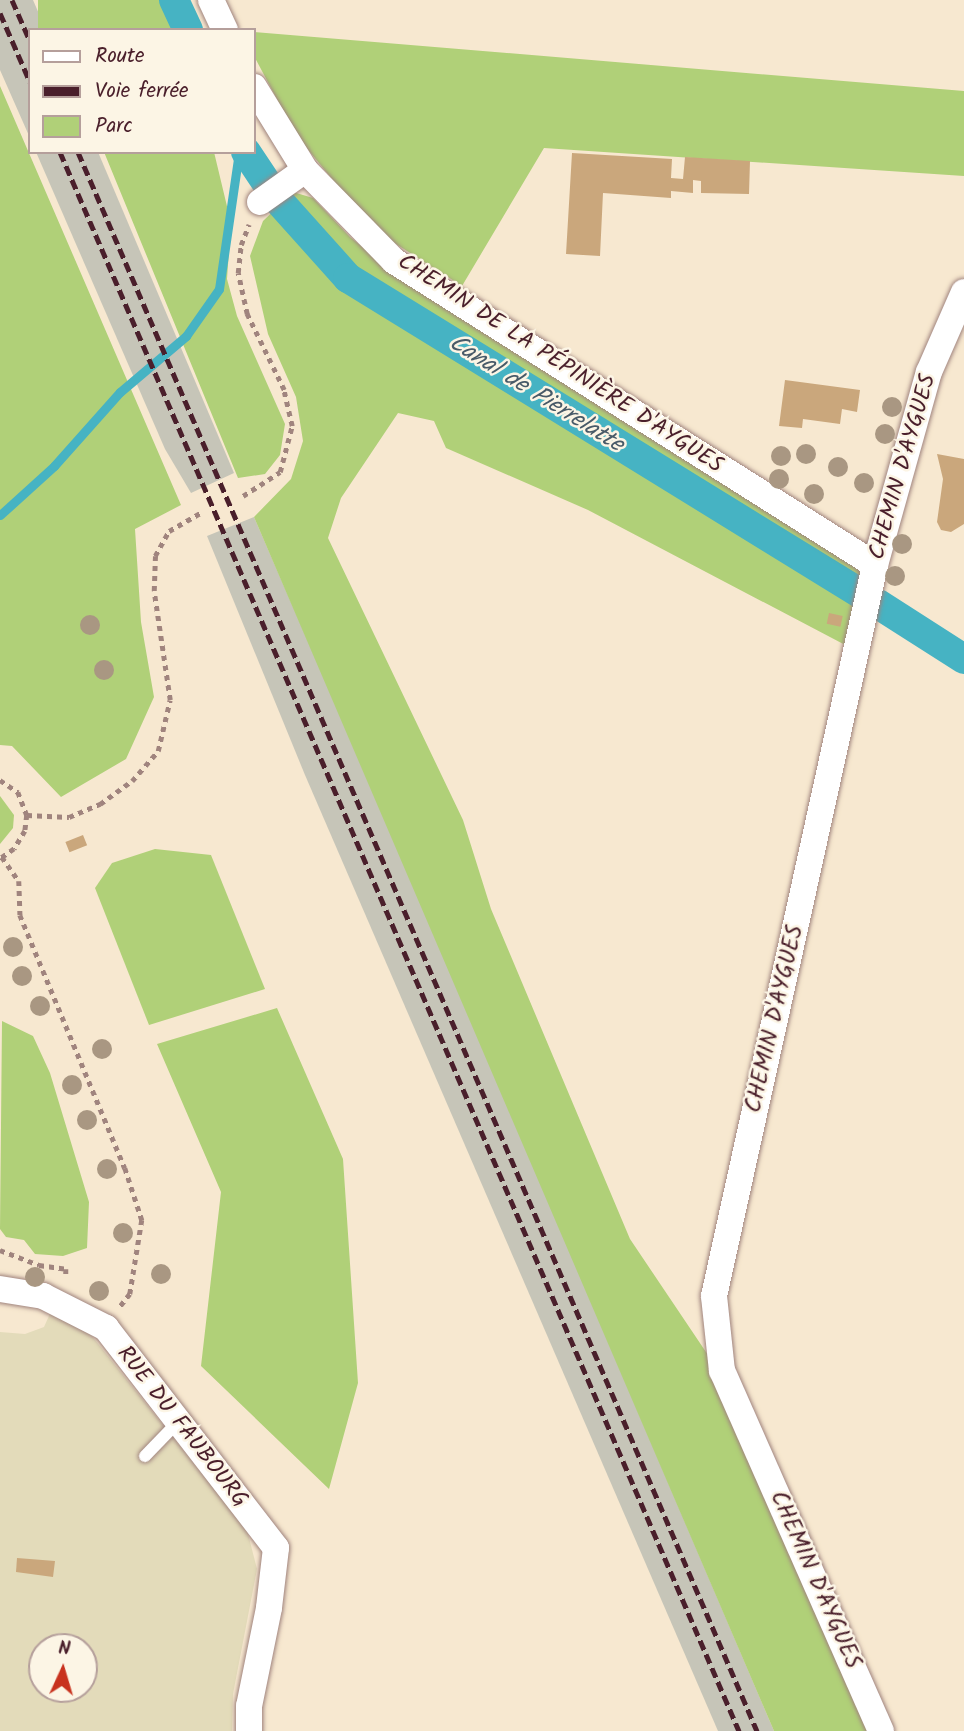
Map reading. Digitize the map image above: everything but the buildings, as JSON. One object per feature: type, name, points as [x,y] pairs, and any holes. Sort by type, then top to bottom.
[{"type":"street","points":[[211,0],[224,28]]},
{"type":"street","name":"CHEMIN DE LA PÉPINIÈRE D'AYGUES","points":[[256,91],[297,174],[394,261],[875,565]]},
{"type":"street","points":[[260,202],[297,174]]},
{"type":"street","name":"CHEMIN D'AYGUES","points":[[881,1731],[730,1392],[717,1354],[713,1315],[722,1252],[875,565],[929,372],[964,292]]},
{"type":"street","points":[[0,1289],[43,1296],[106,1328]]},
{"type":"street","name":"RUE DU FAUBOURG","points":[[106,1328],[276,1548],[270,1608],[249,1706],[249,1731]]},
{"type":"lane","points":[[145,1456],[178,1422]]},
{"type":"path","points":[[243,496],[280,472],[292,434],[284,390],[247,314],[238,273],[241,245],[260,202]]},
{"type":"path","points":[[27,816],[69,817],[100,804],[132,781],[158,751],[170,700],[154,591],[155,556],[169,531],[202,512]]},
{"type":"path","points":[[0,780],[18,792],[27,816],[25,831],[14,849],[1,858]]},
{"type":"path","name":"RUE DU FAUBOURG","points":[[1,858],[19,881],[20,915],[125,1168],[142,1220],[130,1293],[106,1328]]},
{"type":"shaded area","points":[[0,0],[33,0],[45,28],[28,28],[28,133],[0,70]]},
{"type":"shaded area","points":[[37,154],[99,154],[234,473],[191,493],[165,449]]},
{"type":"shaded area","points":[[254,517],[774,1731],[718,1731],[305,775],[207,536]]},
{"type":"shaded area","points":[[53,1307],[87,1330],[247,1530],[257,1569],[233,1694],[232,1731],[0,1731],[0,1332],[25,1334],[44,1327]]},
{"type":"green space","points":[[38,0],[186,0],[186,28],[38,28]]},
{"type":"green space","points":[[256,32],[964,91],[964,176],[544,148],[462,286],[374,230],[296,135],[256,60]]},
{"type":"green space","points":[[0,86],[181,505],[135,529],[141,622],[154,697],[126,759],[61,797],[12,746],[0,745]]},
{"type":"green space","points":[[105,154],[214,154],[231,223],[227,279],[237,316],[285,424],[280,455],[265,474],[238,478]]},
{"type":"green space","points":[[293,192],[313,198],[350,237],[413,287],[863,564],[849,647],[588,510],[446,448],[434,421],[398,413],[341,498],[328,538],[463,820],[491,909],[630,1239],[708,1355],[869,1731],[774,1731],[254,517],[291,479],[303,441],[296,397],[268,334],[250,256],[263,221]]},
{"type":"green space","points":[[0,796],[14,815],[13,828],[0,844]]},
{"type":"green space","points":[[155,849],[211,855],[265,989],[149,1025],[95,888],[112,863]]},
{"type":"green space","points":[[277,1008],[343,1159],[358,1383],[329,1489],[201,1366],[221,1192],[157,1044]]},
{"type":"green space","points":[[2,1021],[33,1036],[50,1073],[89,1202],[87,1248],[63,1256],[35,1254],[24,1240],[6,1237],[0,1229]]},
{"type":"waterway","name":"Canal de Pierrelatte","points":[[174,0],[187,28]]},
{"type":"waterway","points":[[0,515],[54,466],[120,392],[186,336],[219,289],[239,154]]},
{"type":"waterway","name":"Canal de Pierrelatte","points":[[247,154],[278,200],[348,278],[863,595]]},
{"type":"waterway","name":"Canal de Pierrelatte","points":[[878,604],[964,659]]},
{"type":"railway","points":[[12,0],[28,36]]},
{"type":"railway","points":[[0,13],[28,77]]},
{"type":"railway","points":[[61,154],[739,1731]]},
{"type":"railway","points":[[79,154],[757,1731]]}]
